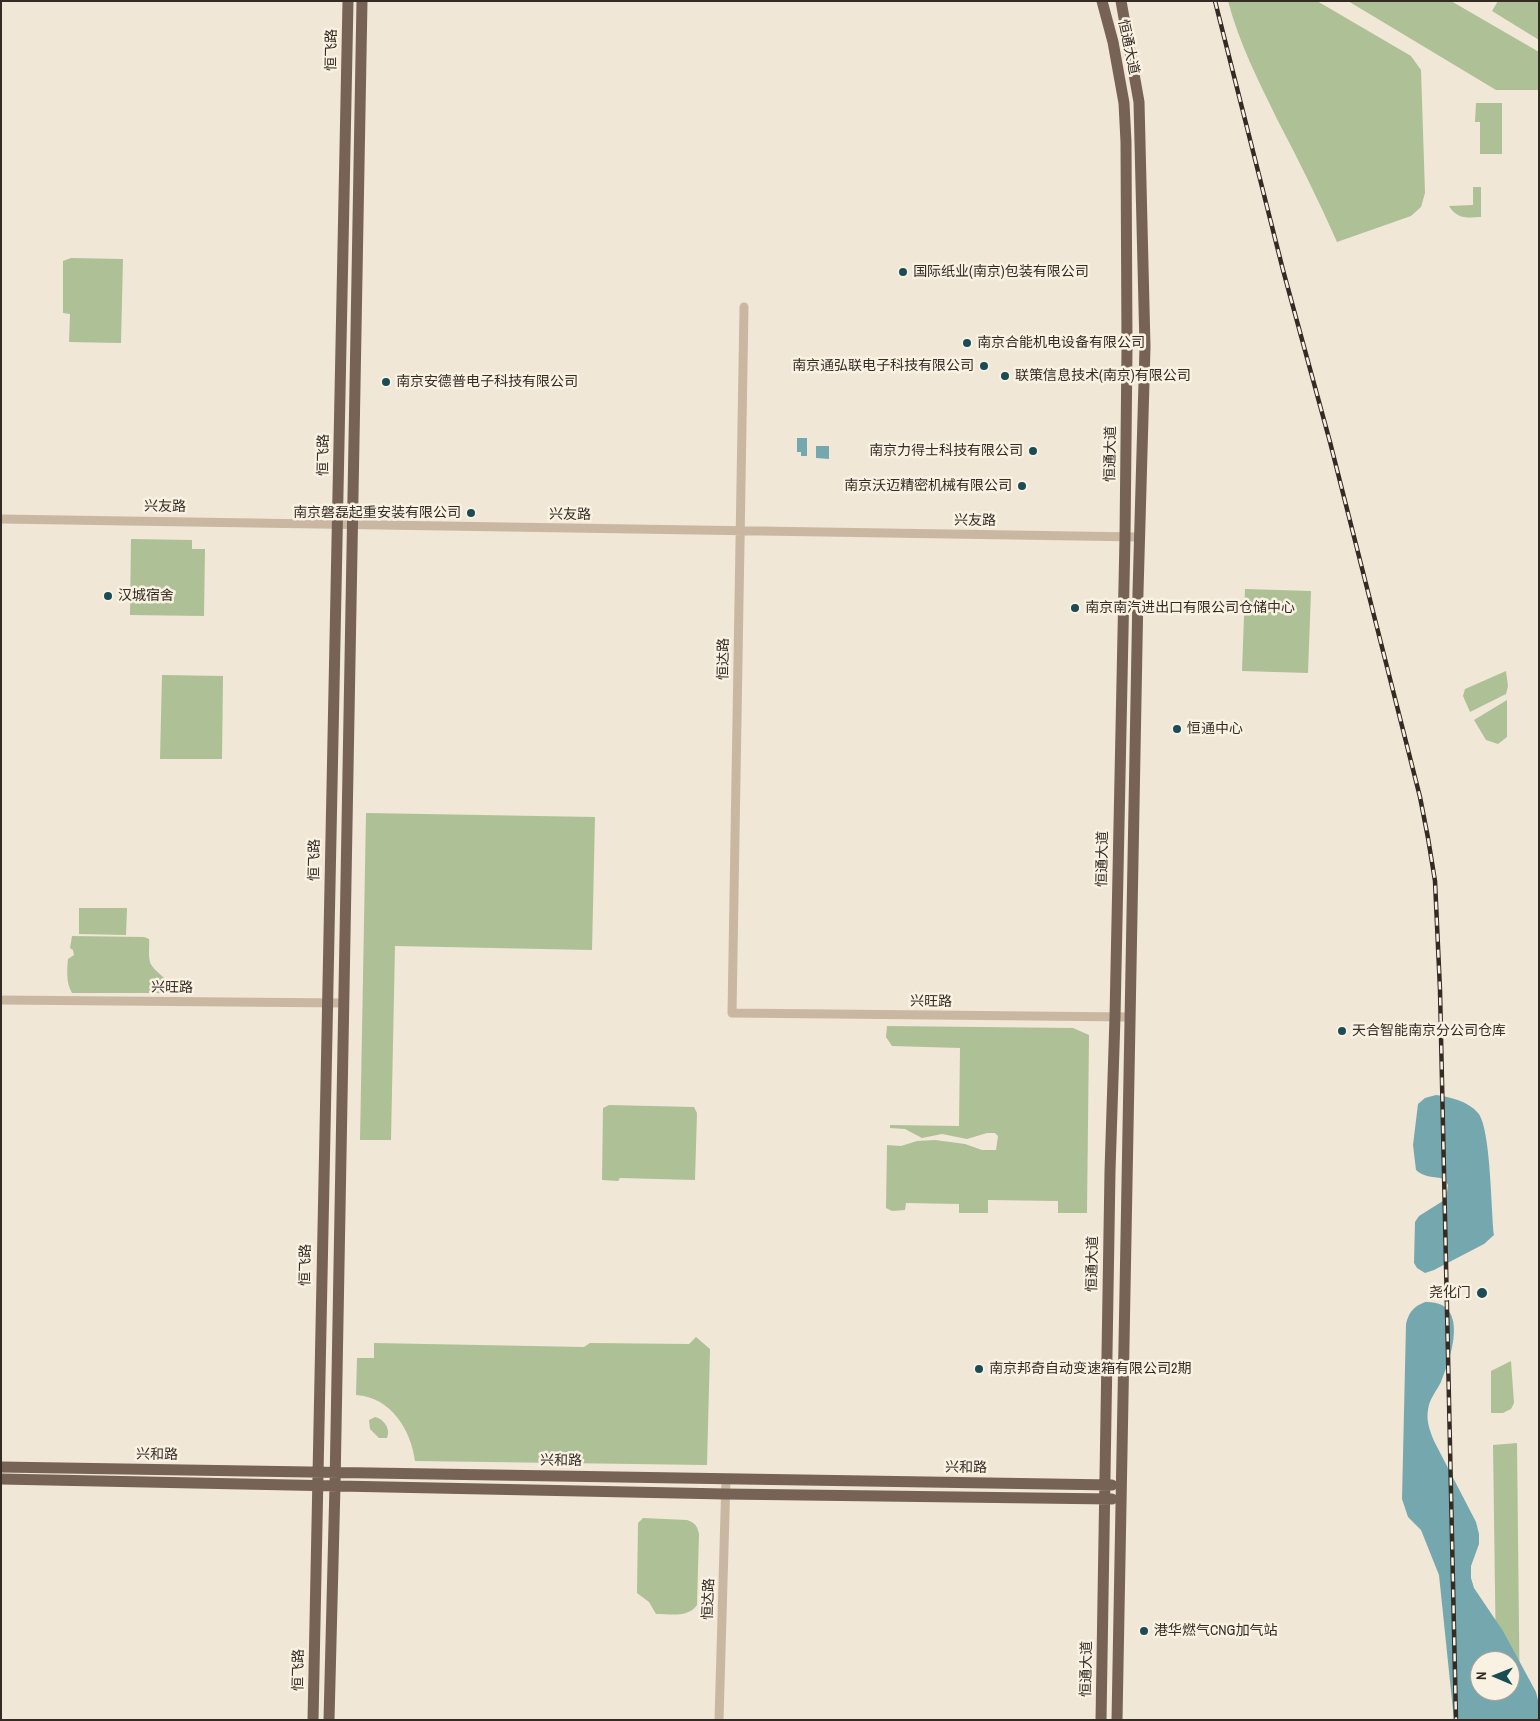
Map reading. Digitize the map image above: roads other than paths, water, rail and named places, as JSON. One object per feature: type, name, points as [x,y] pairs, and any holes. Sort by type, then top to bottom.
[{"type":"main road","name":"恒飞路","points":[[313,1720],[348,1]]},
{"type":"main road","points":[[329,1720],[362,1]]},
{"type":"main road","name":"恒通大道","points":[[1101,1720],[1110,1152],[1115,1017],[1125,537],[1126,142],[1124,103],[1119,73],[1102,1]]},
{"type":"main road","name":"恒通大道","points":[[1117,1720],[1144,346],[1139,102],[1120,1]]},
{"type":"main road","name":"兴和路","points":[[1,1467],[1121,1485]]},
{"type":"main road","name":"兴和路","points":[[1,1479],[725,1494],[1121,1499]]},
{"type":"street","name":"恒达路","points":[[732,1012],[744,307]]},
{"type":"street","name":"兴友路","points":[[1,519],[1139,537]]},
{"type":"street","name":"兴旺路","points":[[1,1000],[343,1003]]},
{"type":"street","name":"兴旺路","points":[[732,1012],[1130,1017]]},
{"type":"street","name":"恒达路","points":[[719,1720],[726,1479]]},
{"type":"water","points":[[797,438],[807,438],[807,456],[801,456],[801,452],[797,452]]},
{"type":"water","points":[[816,446],[829,446],[829,459],[816,458]]},
{"type":"water","points":[[1436,1095],[1453,1098],[1469,1105],[1478,1113],[1482,1122],[1488,1152],[1494,1235],[1484,1244],[1425,1273],[1417,1268],[1414,1263],[1415,1222],[1419,1216],[1446,1199],[1448,1185],[1444,1179],[1426,1176],[1416,1170],[1413,1145],[1418,1104],[1425,1098]]},
{"type":"water","points":[[1425,1302],[1439,1304],[1448,1310],[1453,1320],[1454,1332],[1449,1359],[1428,1410],[1430,1430],[1476,1522],[1479,1544],[1471,1566],[1471,1578],[1474,1588],[1503,1631],[1514,1651],[1470,1651],[1470,1701],[1520,1701],[1520,1662],[1536,1692],[1539,1704],[1539,1720],[1454,1720],[1439,1575],[1421,1530],[1408,1517],[1402,1499],[1406,1324],[1412,1310]]},
{"type":"railway","points":[[1215,1],[1420,797],[1435,881],[1440,990],[1456,1720]]},
{"type":"place","name":"国际纸业(南京)包装有限公司","points":[[903,272]]},
{"type":"place","name":"南京合能机电设备有限公司","points":[[967,343]]},
{"type":"place","name":"南京通弘联电子科技有限公司","points":[[984,366]]},
{"type":"place","name":"联策信息技术(南京)有限公司","points":[[1005,376]]},
{"type":"place","name":"南京安德普电子科技有限公司","points":[[386,382]]},
{"type":"place","name":"南京力得士科技有限公司","points":[[1033,451]]},
{"type":"place","name":"南京沃迈精密机械有限公司","points":[[1022,486]]},
{"type":"place","name":"南京磐磊起重安装有限公司","points":[[471,513]]},
{"type":"place","name":"汉城宿舍","points":[[108,596]]},
{"type":"place","name":"南京南汽进出口有限公司仓储中心","points":[[1075,608]]},
{"type":"place","name":"恒通中心","points":[[1177,729]]},
{"type":"place","name":"天合智能南京分公司仓库","points":[[1342,1031]]},
{"type":"place","name":"尧化门","points":[[1482,1293]]},
{"type":"place","name":"南京邦奇自动变速箱有限公司2期","points":[[979,1369]]},
{"type":"place","name":"港华燃气CNG加气站","points":[[1144,1631]]}]
